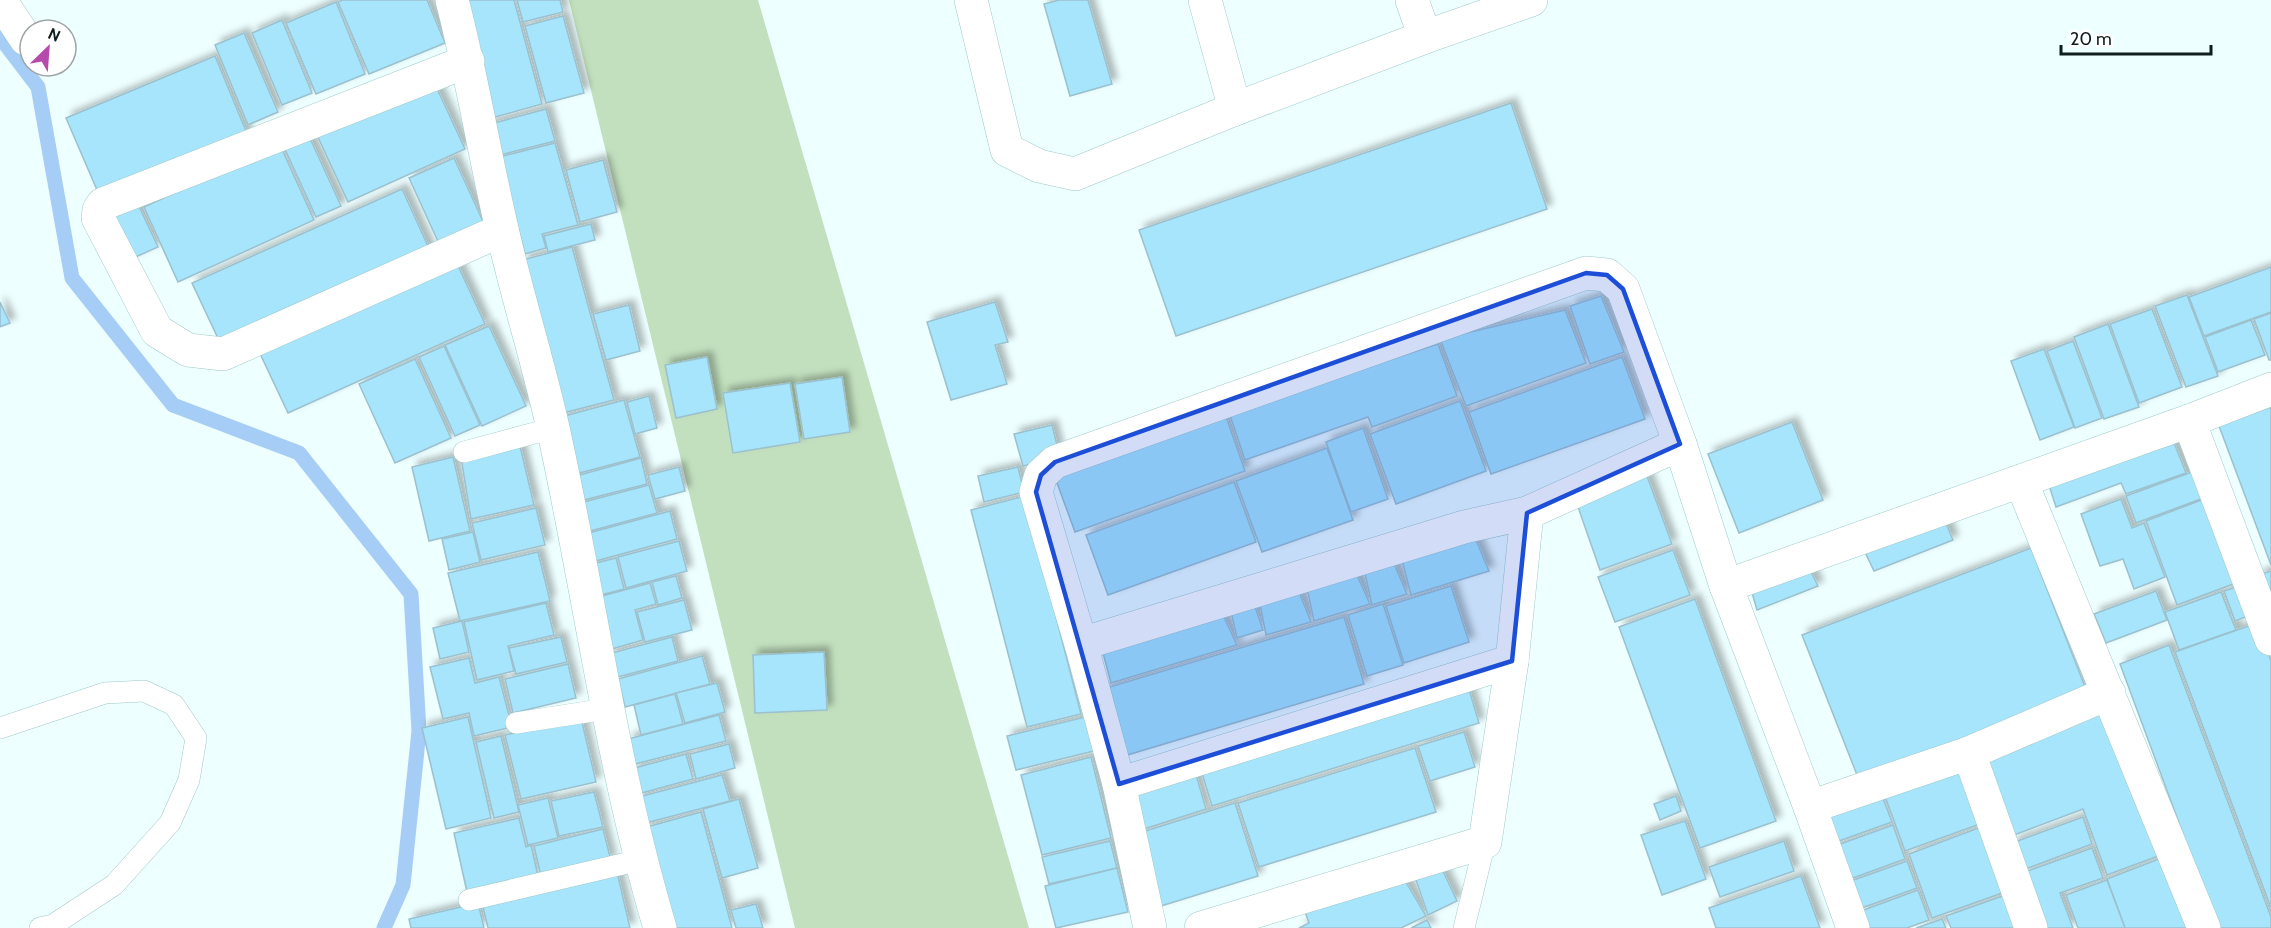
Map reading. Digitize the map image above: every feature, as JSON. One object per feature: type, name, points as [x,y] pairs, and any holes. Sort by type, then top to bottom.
[{"type":"street","points":[[0,0],[18,27]]},
{"type":"street","points":[[452,0],[468,61],[502,230],[553,428],[606,709],[640,861],[660,928]]},
{"type":"street","points":[[971,0],[1007,150],[1039,166],[1075,174],[1235,109],[1425,37],[1531,0]]},
{"type":"street","points":[[1204,0],[1235,109]]},
{"type":"street","points":[[1412,0],[1425,37]]},
{"type":"street","points":[[468,61],[103,204],[98,218],[157,331],[188,350],[223,354],[502,230]]},
{"type":"street","points":[[1150,928],[1119,784],[1036,492],[1041,475],[1055,462],[1586,273],[1607,275],[1623,289],[1680,444],[1726,586],[1810,807],[1853,928]]},
{"type":"street","points":[[1726,586],[2189,421],[2271,389]]},
{"type":"street","points":[[2189,421],[2271,639]]},
{"type":"street","points":[[1081,644],[1464,527],[1527,513],[1680,444]]},
{"type":"street","points":[[2021,481],[2204,928]]},
{"type":"street","points":[[1201,928],[1258,919],[1485,842],[1512,661],[1527,513]]},
{"type":"street","points":[[1119,784],[1512,661]]},
{"type":"street","points":[[1810,807],[1969,753],[2109,693]]},
{"type":"street","points":[[1969,753],[2031,928]]},
{"type":"lane","points":[[464,452],[553,428]]},
{"type":"lane","points":[[0,728],[105,693],[144,691],[174,705],[196,738],[189,780],[170,823],[114,885],[52,925],[40,928]]},
{"type":"lane","points":[[516,723],[606,709]]},
{"type":"lane","points":[[1464,928],[1485,842]]},
{"type":"lane","points":[[469,900],[640,861]]},
{"type":"highlighted area","points":[[1586,273],[1607,275],[1623,289],[1680,444],[1527,513],[1512,661],[1119,784],[1036,492],[1041,475],[1055,462]]},
{"type":"green space","points":[[569,0],[758,0],[1029,928],[795,928]]},
{"type":"building","points":[[342,0],[427,0],[445,43],[369,74],[338,2]]},
{"type":"building","points":[[460,0],[514,0],[542,104],[492,118]]},
{"type":"building","points":[[517,0],[560,0],[563,12],[523,22]]},
{"type":"building","points":[[1059,0],[1088,0],[1112,84],[1070,96],[1044,4]]},
{"type":"building","points":[[336,2],[365,74],[316,94],[286,23]]},
{"type":"building","points":[[563,16],[584,93],[546,103],[525,26]]},
{"type":"building","points":[[282,20],[312,93],[282,105],[252,33]]},
{"type":"building","points":[[244,33],[278,112],[248,125],[215,45]]},
{"type":"building","points":[[215,56],[248,136],[100,197],[66,118]]},
{"type":"building","points":[[433,80],[465,149],[348,202],[316,133]]},
{"type":"building","points":[[1511,103],[1547,209],[1176,336],[1139,230]]},
{"type":"building","points":[[546,109],[555,141],[492,157],[483,126]]},
{"type":"building","points":[[308,134],[341,206],[316,217],[283,145]]},
{"type":"building","points":[[555,143],[578,225],[542,234],[546,248],[525,254],[499,157]]},
{"type":"building","points":[[280,145],[314,220],[178,282],[144,207]]},
{"type":"building","points":[[454,158],[486,228],[441,248],[409,178]]},
{"type":"building","points":[[603,160],[617,212],[580,222],[566,170]]},
{"type":"building","points":[[402,189],[432,255],[223,349],[192,283]]},
{"type":"building","points":[[136,200],[158,247],[129,260],[107,213]]},
{"type":"building","points":[[591,224],[595,240],[548,252],[544,236]]},
{"type":"building","points":[[572,247],[614,400],[563,413],[522,260]]},
{"type":"building","points":[[453,255],[485,324],[288,413],[256,345]]},
{"type":"building","points":[[2271,267],[2271,312],[2204,336],[2189,297]]},
{"type":"building","points":[[2187,295],[2218,376],[2186,387],[2155,306]]},
{"type":"building","points":[[1601,296],[1624,352],[1590,364],[1570,306]]},
{"type":"building","points":[[0,302],[10,323],[0,327]]},
{"type":"building","points":[[995,302],[1008,342],[995,345],[1007,384],[951,400],[927,322]]},
{"type":"building","points":[[629,305],[640,351],[606,360],[593,314]]},
{"type":"building","points":[[2152,309],[2182,387],[2139,403],[2110,324]]},
{"type":"building","points":[[1565,310],[1586,363],[1466,406],[1440,339]]},
{"type":"building","points":[[2271,313],[2271,360],[2269,360],[2254,319]]},
{"type":"building","points":[[2251,320],[2265,355],[2218,372],[2205,337]]},
{"type":"building","points":[[2108,324],[2139,407],[2104,419],[2074,337]]},
{"type":"building","points":[[489,326],[526,406],[482,426],[445,345]]},
{"type":"building","points":[[2073,341],[2102,418],[2075,428],[2047,351]]},
{"type":"building","points":[[1438,344],[1457,396],[1372,427],[1368,417],[1245,460],[1229,412]]},
{"type":"building","points":[[444,346],[480,425],[455,436],[419,357]]},
{"type":"building","points":[[2044,349],[2074,427],[2040,440],[2011,361]]},
{"type":"building","points":[[707,357],[717,409],[676,418],[665,365]]},
{"type":"building","points":[[1622,357],[1645,419],[1491,474],[1469,412]]},
{"type":"building","points":[[415,359],[451,438],[395,463],[359,384]]},
{"type":"building","points":[[842,377],[850,432],[804,439],[795,384]]},
{"type":"building","points":[[790,383],[800,442],[733,453],[723,393]]},
{"type":"building","points":[[649,396],[657,428],[635,434],[627,402]]},
{"type":"building","points":[[624,400],[640,457],[572,475],[557,418]]},
{"type":"building","points":[[1460,401],[1486,471],[1396,504],[1370,434]]},
{"type":"building","points":[[2270,407],[2271,410],[2271,565],[2219,426]]},
{"type":"building","points":[[1224,411],[1245,471],[1075,532],[1053,472]]},
{"type":"building","points":[[1792,422],[1823,500],[1739,533],[1708,454]]},
{"type":"building","points":[[1052,425],[1060,457],[1023,466],[1014,434]]},
{"type":"building","points":[[1363,428],[1388,499],[1351,512],[1326,442]]},
{"type":"building","points":[[2171,435],[2186,473],[2126,494],[2121,483],[2056,507],[2047,479]]},
{"type":"building","points":[[519,442],[534,505],[471,519],[461,457]]},
{"type":"building","points":[[1327,448],[1353,520],[1262,552],[1236,481]]},
{"type":"building","points":[[453,457],[470,531],[429,541],[412,467]]},
{"type":"building","points":[[641,458],[647,484],[576,502],[569,478]]},
{"type":"building","points":[[679,467],[685,491],[655,499],[648,475]]},
{"type":"building","points":[[1018,467],[1024,492],[984,502],[978,476]]},
{"type":"building","points":[[2200,469],[2209,496],[2136,523],[2126,496]]},
{"type":"building","points":[[1647,476],[1672,544],[1600,570],[1578,507]]},
{"type":"building","points":[[1234,482],[1256,542],[1108,595],[1086,535]]},
{"type":"building","points":[[649,485],[657,513],[583,533],[576,504]]},
{"type":"building","points":[[1025,496],[1081,714],[1027,727],[971,510]]},
{"type":"building","points":[[2212,496],[2244,580],[2177,605],[2146,521]]},
{"type":"building","points":[[2121,499],[2132,528],[2144,523],[2165,577],[2134,589],[2123,559],[2100,566],[2081,514]]},
{"type":"building","points":[[536,508],[545,545],[481,560],[472,523]]},
{"type":"building","points":[[670,511],[677,539],[592,562],[585,534]]},
{"type":"building","points":[[1942,514],[1953,540],[1874,571],[1863,548]]},
{"type":"building","points":[[473,532],[480,562],[449,570],[442,539]]},
{"type":"building","points":[[1473,533],[1489,571],[1411,595],[1402,560]]},
{"type":"building","points":[[679,541],[687,571],[626,588],[618,557]]},
{"type":"building","points":[[2031,548],[2087,692],[1859,780],[1802,635]]},
{"type":"building","points":[[1673,550],[1690,595],[1615,622],[1598,577]]},
{"type":"building","points":[[538,552],[550,601],[460,621],[448,573]]},
{"type":"building","points":[[616,558],[624,589],[597,596],[588,565]]},
{"type":"building","points":[[1392,559],[1407,594],[1372,605],[1364,569]]},
{"type":"building","points":[[1807,564],[1818,586],[1757,610],[1750,586]]},
{"type":"building","points":[[2271,571],[2271,610],[2258,575]]},
{"type":"building","points":[[1356,573],[1370,604],[1314,621],[1307,588]]},
{"type":"building","points":[[676,576],[682,598],[658,605],[652,582]]},
{"type":"building","points":[[650,583],[656,604],[635,610],[643,640],[605,651],[591,599]]},
{"type":"building","points":[[2248,583],[2259,612],[2235,621],[2224,591]]},
{"type":"building","points":[[1451,586],[1469,642],[1404,663],[1386,606]]},
{"type":"building","points":[[2156,591],[2167,620],[2106,643],[2094,614]]},
{"type":"building","points":[[1299,592],[1311,622],[1266,635],[1260,604]]},
{"type":"building","points":[[2221,592],[2236,630],[2179,650],[2165,612]]},
{"type":"building","points":[[1695,599],[1776,821],[1700,848],[1619,627]]},
{"type":"building","points":[[684,600],[692,630],[645,642],[637,612]]},
{"type":"building","points":[[1253,601],[1263,630],[1237,638],[1230,607]]},
{"type":"building","points":[[546,603],[554,635],[508,646],[514,671],[477,680],[464,622]]},
{"type":"building","points":[[1383,604],[1403,665],[1367,676],[1348,615]]},
{"type":"building","points":[[1222,613],[1237,645],[1111,683],[1103,653]]},
{"type":"building","points":[[1344,617],[1364,684],[1124,756],[1103,689]]},
{"type":"building","points":[[462,621],[469,652],[440,659],[433,628]]},
{"type":"building","points":[[2257,623],[2271,661],[2271,908],[2175,652]]},
{"type":"building","points":[[561,637],[567,662],[516,674],[509,648]]},
{"type":"building","points":[[672,637],[678,661],[614,678],[608,654]]},
{"type":"building","points":[[2169,645],[2271,917],[2271,928],[2218,928],[2120,664]]},
{"type":"building","points":[[824,652],[827,710],[755,713],[753,655]]},
{"type":"building","points":[[702,656],[710,684],[625,707],[618,679]]},
{"type":"building","points":[[469,658],[475,683],[499,677],[512,727],[474,736],[469,713],[443,719],[430,667]]},
{"type":"building","points":[[568,664],[576,698],[513,713],[505,679]]},
{"type":"building","points":[[717,683],[725,712],[685,723],[676,693]]},
{"type":"building","points":[[1467,683],[1479,723],[1212,806],[1201,770]]},
{"type":"building","points":[[675,694],[683,724],[641,735],[634,705]]},
{"type":"building","points":[[2104,713],[2169,852],[2107,875],[2083,809],[2014,835],[1984,753]]},
{"type":"building","points":[[719,715],[726,741],[635,764],[628,739]]},
{"type":"building","points":[[468,717],[491,818],[446,829],[422,728]]},
{"type":"building","points":[[1085,717],[1094,751],[1016,770],[1007,736]]},
{"type":"building","points":[[581,718],[596,782],[521,799],[505,735]]},
{"type":"building","points":[[1464,732],[1475,767],[1430,781],[1418,746]]},
{"type":"building","points":[[501,736],[519,812],[494,818],[476,742]]},
{"type":"building","points":[[729,744],[735,768],[696,779],[690,754]]},
{"type":"building","points":[[1415,748],[1436,812],[1259,867],[1238,803]]},
{"type":"building","points":[[686,754],[693,779],[638,794],[631,769]]},
{"type":"building","points":[[1091,757],[1111,838],[1042,855],[1021,775]]},
{"type":"building","points":[[1958,764],[1980,824],[1905,851],[1883,791]]},
{"type":"building","points":[[1195,771],[1206,809],[1138,831],[1130,792]]},
{"type":"building","points":[[722,775],[730,801],[642,824],[635,798]]},
{"type":"building","points":[[594,792],[603,827],[559,836],[551,801]]},
{"type":"building","points":[[1881,793],[1892,822],[1839,841],[1828,812]]},
{"type":"building","points":[[1676,796],[1681,811],[1660,820],[1654,804]]},
{"type":"building","points":[[548,798],[558,838],[528,845],[518,805]]},
{"type":"building","points":[[739,799],[758,868],[722,878],[703,809]]},
{"type":"building","points":[[1235,803],[1258,876],[1161,906],[1139,833]]},
{"type":"building","points":[[701,812],[732,928],[670,928],[643,828]]},
{"type":"building","points":[[2083,817],[2092,844],[2023,870],[2012,843]]},
{"type":"building","points":[[519,818],[526,847],[531,845],[538,876],[467,892],[454,833]]},
{"type":"building","points":[[1685,821],[1706,879],[1662,895],[1641,835]]},
{"type":"building","points":[[1893,825],[1905,859],[1842,882],[1829,848]]},
{"type":"building","points":[[1981,827],[2005,892],[1932,918],[1909,854]]},
{"type":"building","points":[[603,829],[611,861],[541,876],[534,846]]},
{"type":"building","points":[[1110,841],[1117,868],[1049,884],[1042,857]]},
{"type":"building","points":[[1784,841],[1794,871],[1720,897],[1709,867]]},
{"type":"building","points":[[2092,848],[2103,878],[2060,893],[2073,928],[2042,928],[2022,873]]},
{"type":"building","points":[[2169,855],[2196,928],[2125,928],[2107,879]]},
{"type":"building","points":[[1907,861],[1917,888],[1859,909],[1848,882]]},
{"type":"building","points":[[1117,868],[1128,912],[1056,928],[1045,886]]},
{"type":"building","points":[[1442,869],[1457,901],[1428,915],[1416,880]]},
{"type":"building","points":[[617,872],[630,928],[488,928],[482,903]]},
{"type":"building","points":[[1801,876],[1820,928],[1716,928],[1709,908]]},
{"type":"building","points":[[2107,880],[2125,928],[2078,928],[2066,895]]},
{"type":"building","points":[[1406,882],[1426,916],[1401,928],[1299,928],[1309,923],[1303,906]]},
{"type":"building","points":[[1918,890],[1929,920],[1907,928],[1867,928],[1861,911]]},
{"type":"building","points":[[2008,894],[2020,928],[1951,928],[1946,916]]},
{"type":"building","points":[[478,903],[484,928],[411,928],[409,919]]},
{"type":"building","points":[[756,904],[763,928],[736,928],[731,910]]},
{"type":"building","points":[[1942,919],[1946,928],[1916,928]]},
{"type":"building","points":[[1427,920],[1431,928],[1411,928]]},
{"type":"waterway","points":[[0,37],[38,87],[72,278],[173,405],[299,453],[411,594],[419,731],[403,885],[384,928]]}]
